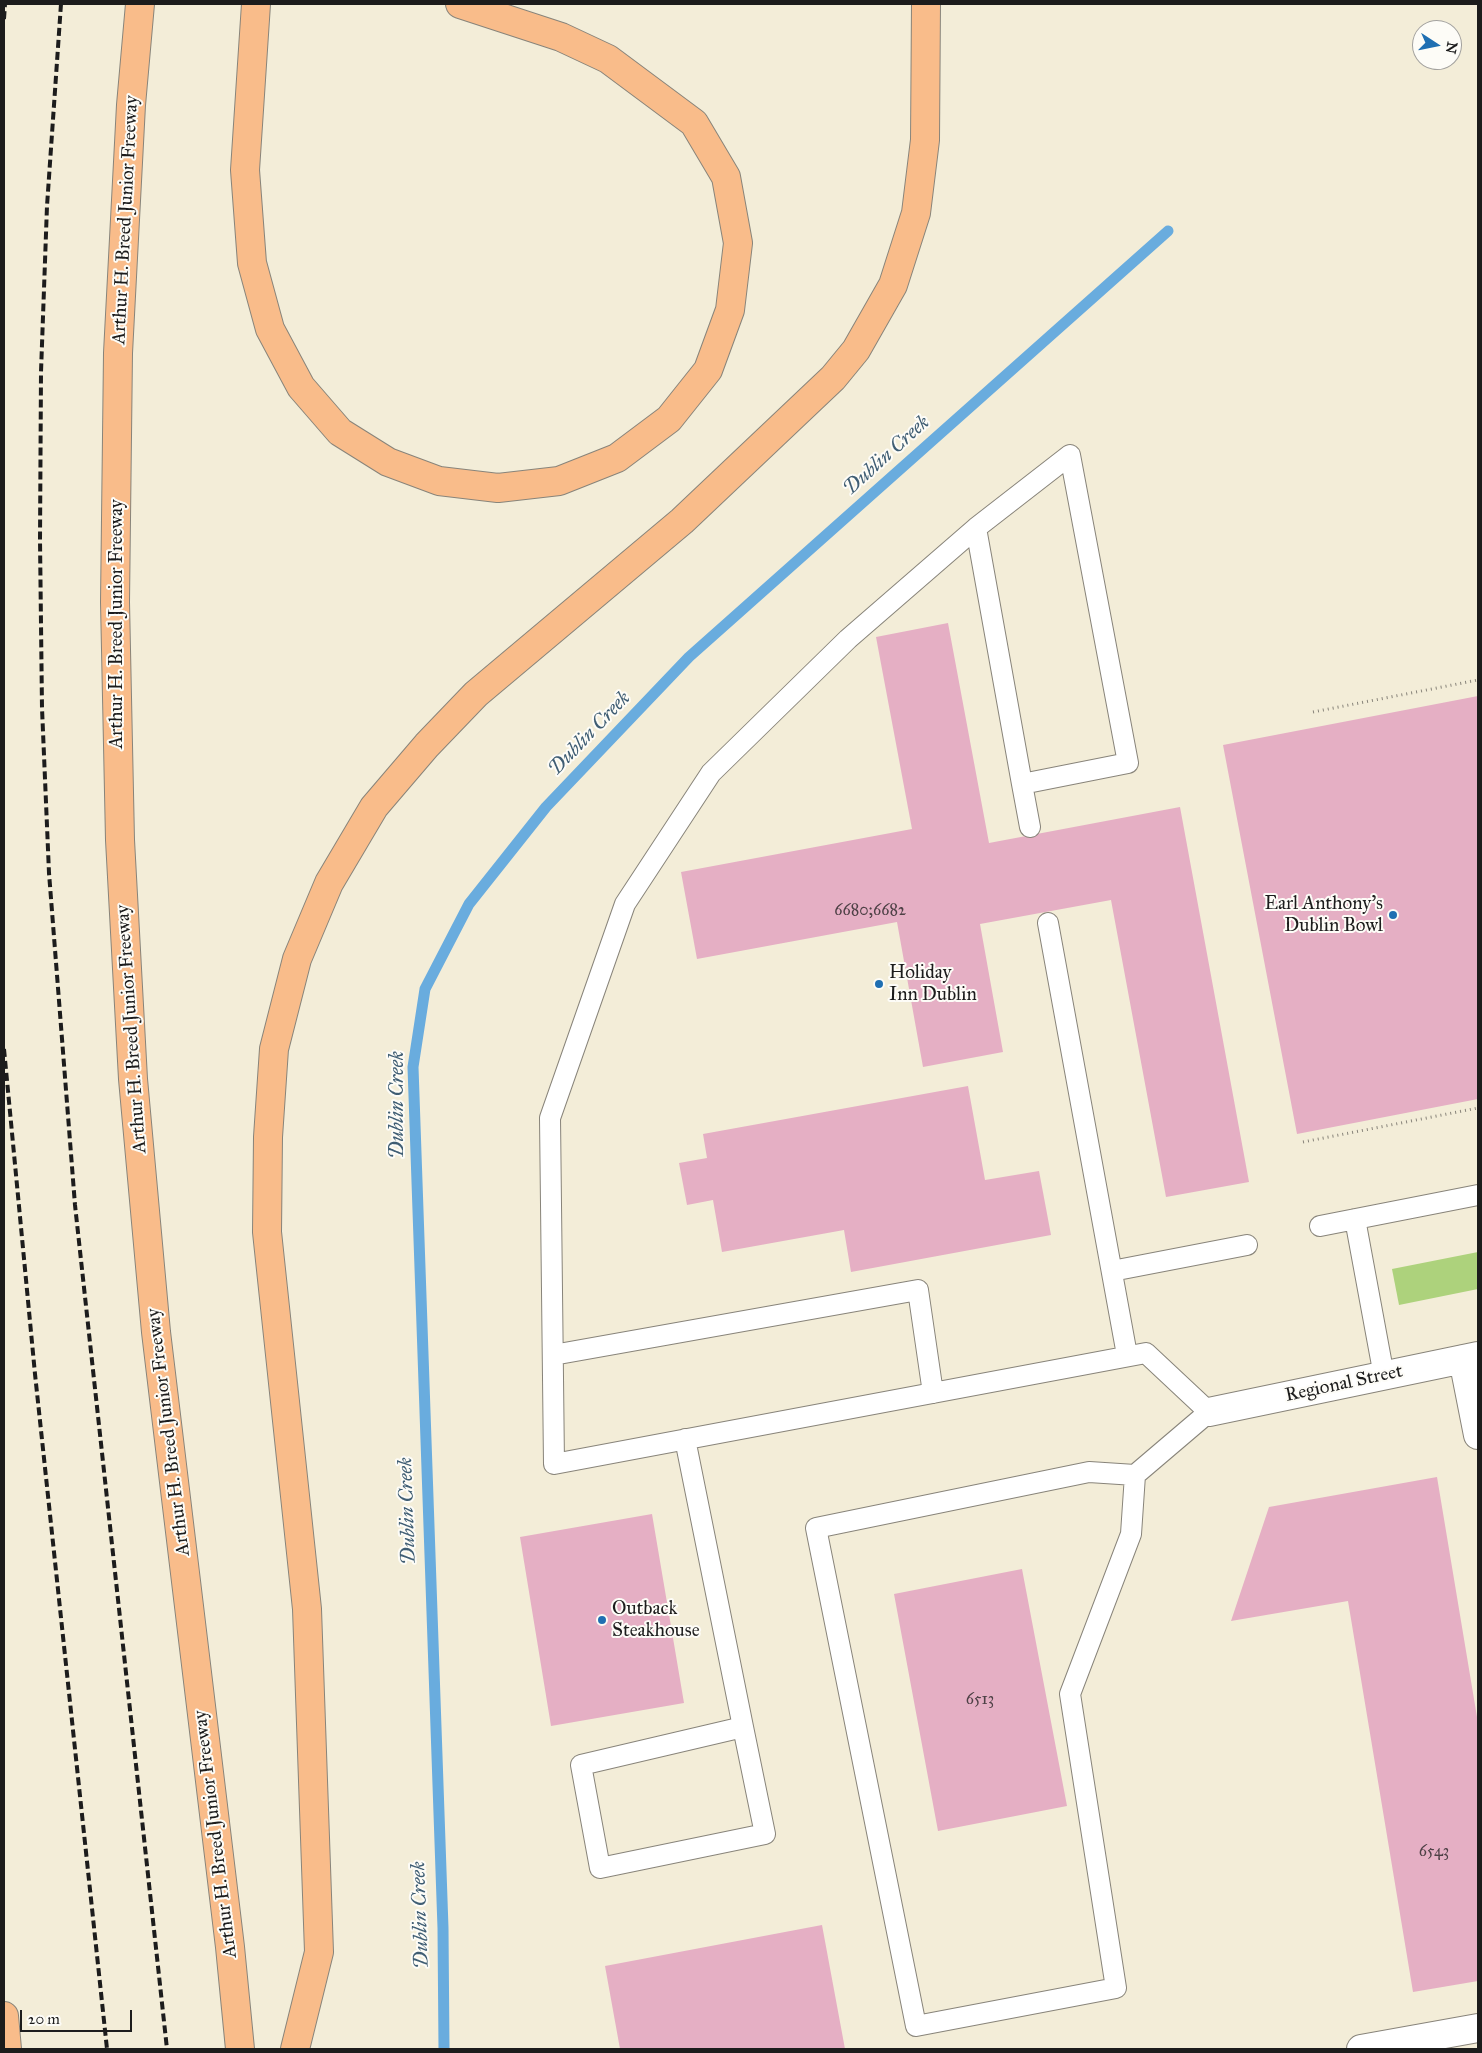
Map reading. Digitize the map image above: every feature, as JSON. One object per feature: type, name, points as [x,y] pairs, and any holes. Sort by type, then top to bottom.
[{"type":"highway","name":"Arthur H. Breed Junior Freeway","points":[[140,4],[131,115],[118,353],[115,602],[120,840],[133,1079],[156,1332],[230,1947],[240,2049]]},
{"type":"highway","points":[[256,4],[245,170],[252,263],[270,329],[301,387],[340,432],[388,462],[439,481],[498,488],[559,480],[617,458],[669,420],[708,370],[730,310],[738,243],[726,177],[694,123],[608,59],[561,37],[460,4]]},
{"type":"highway","points":[[295,2049],[319,1952],[307,1609],[268,1232],[268,1136],[274,1049],[297,959],[329,883],[374,807],[427,745],[476,694],[682,521],[833,378],[856,350],[892,285],[916,213],[925,140],[926,4]]},
{"type":"highway","points":[[4,2016],[7,2049]]},
{"type":"street","name":"Regional Street","points":[[1209,1412],[1471,1358]]},
{"type":"street","points":[[1471,1358],[1478,1434]]},
{"type":"street","points":[[1361,2049],[1478,2028]]},
{"type":"lane","points":[[1022,784],[1128,763],[1070,455],[976,528],[848,639],[710,772],[626,904],[550,1118],[554,1464],[1127,1355],[1146,1353],[1209,1412],[1135,1475],[1089,1472],[816,1528],[916,2026],[1116,1988],[1070,1694],[1131,1534],[1135,1475]]},
{"type":"lane","points":[[976,528],[1030,826]]},
{"type":"lane","points":[[1048,922],[1127,1355]]},
{"type":"lane","points":[[1320,1226],[1478,1195]]},
{"type":"lane","points":[[1355,1219],[1384,1376]]},
{"type":"lane","points":[[1112,1271],[1247,1245]]},
{"type":"lane","points":[[553,1355],[918,1290],[933,1393]]},
{"type":"lane","points":[[685,1439],[765,1834],[600,1868],[581,1765],[743,1727]]},
{"type":"path","points":[[1313,712],[1478,680]]},
{"type":"path","points":[[1303,1142],[1478,1108]]},
{"type":"green space","points":[[1478,1252],[1478,1289],[1399,1305],[1392,1269]]},
{"type":"building","points":[[948,623],[989,843],[1180,807],[1249,1182],[1166,1197],[1111,900],[980,924],[1003,1052],[923,1067],[897,922],[697,959],[681,872],[912,829],[876,637]]},
{"type":"building","points":[[1478,696],[1478,1099],[1297,1134],[1223,745]]},
{"type":"building","points":[[968,1086],[985,1180],[1039,1171],[1051,1235],[851,1272],[844,1230],[722,1252],[713,1200],[687,1205],[679,1163],[707,1158],[703,1134]]},
{"type":"building","points":[[1437,1477],[1478,1723],[1478,1981],[1413,1992],[1348,1601],[1231,1621],[1269,1507]]},
{"type":"building","name":"Outback Steakhouse","points":[[652,1514],[684,1703],[551,1726],[520,1537]]},
{"type":"building","points":[[1022,1569],[1067,1806],[938,1831],[894,1594]]},
{"type":"building","points":[[822,1925],[845,2049],[620,2049],[605,1966]]},
{"type":"waterway","name":"Dublin Creek","points":[[444,2049],[443,1928],[413,1067],[425,989],[469,904],[546,807],[689,657],[1168,231]]},
{"type":"railway","points":[[4,19],[5,4]]},
{"type":"railway","points":[[61,4],[47,206],[41,372],[42,708],[49,873],[75,1205],[167,2049]]},
{"type":"railway","points":[[4,1049],[35,1374],[107,2049]]},
{"type":"place","name":"Earl Anthony's Dublin Bowl","points":[[1393,915]]},
{"type":"place","name":"Holiday Inn Dublin","points":[[879,984]]},
{"type":"place","name":"Outback Steakhouse","points":[[602,1620]]}]
